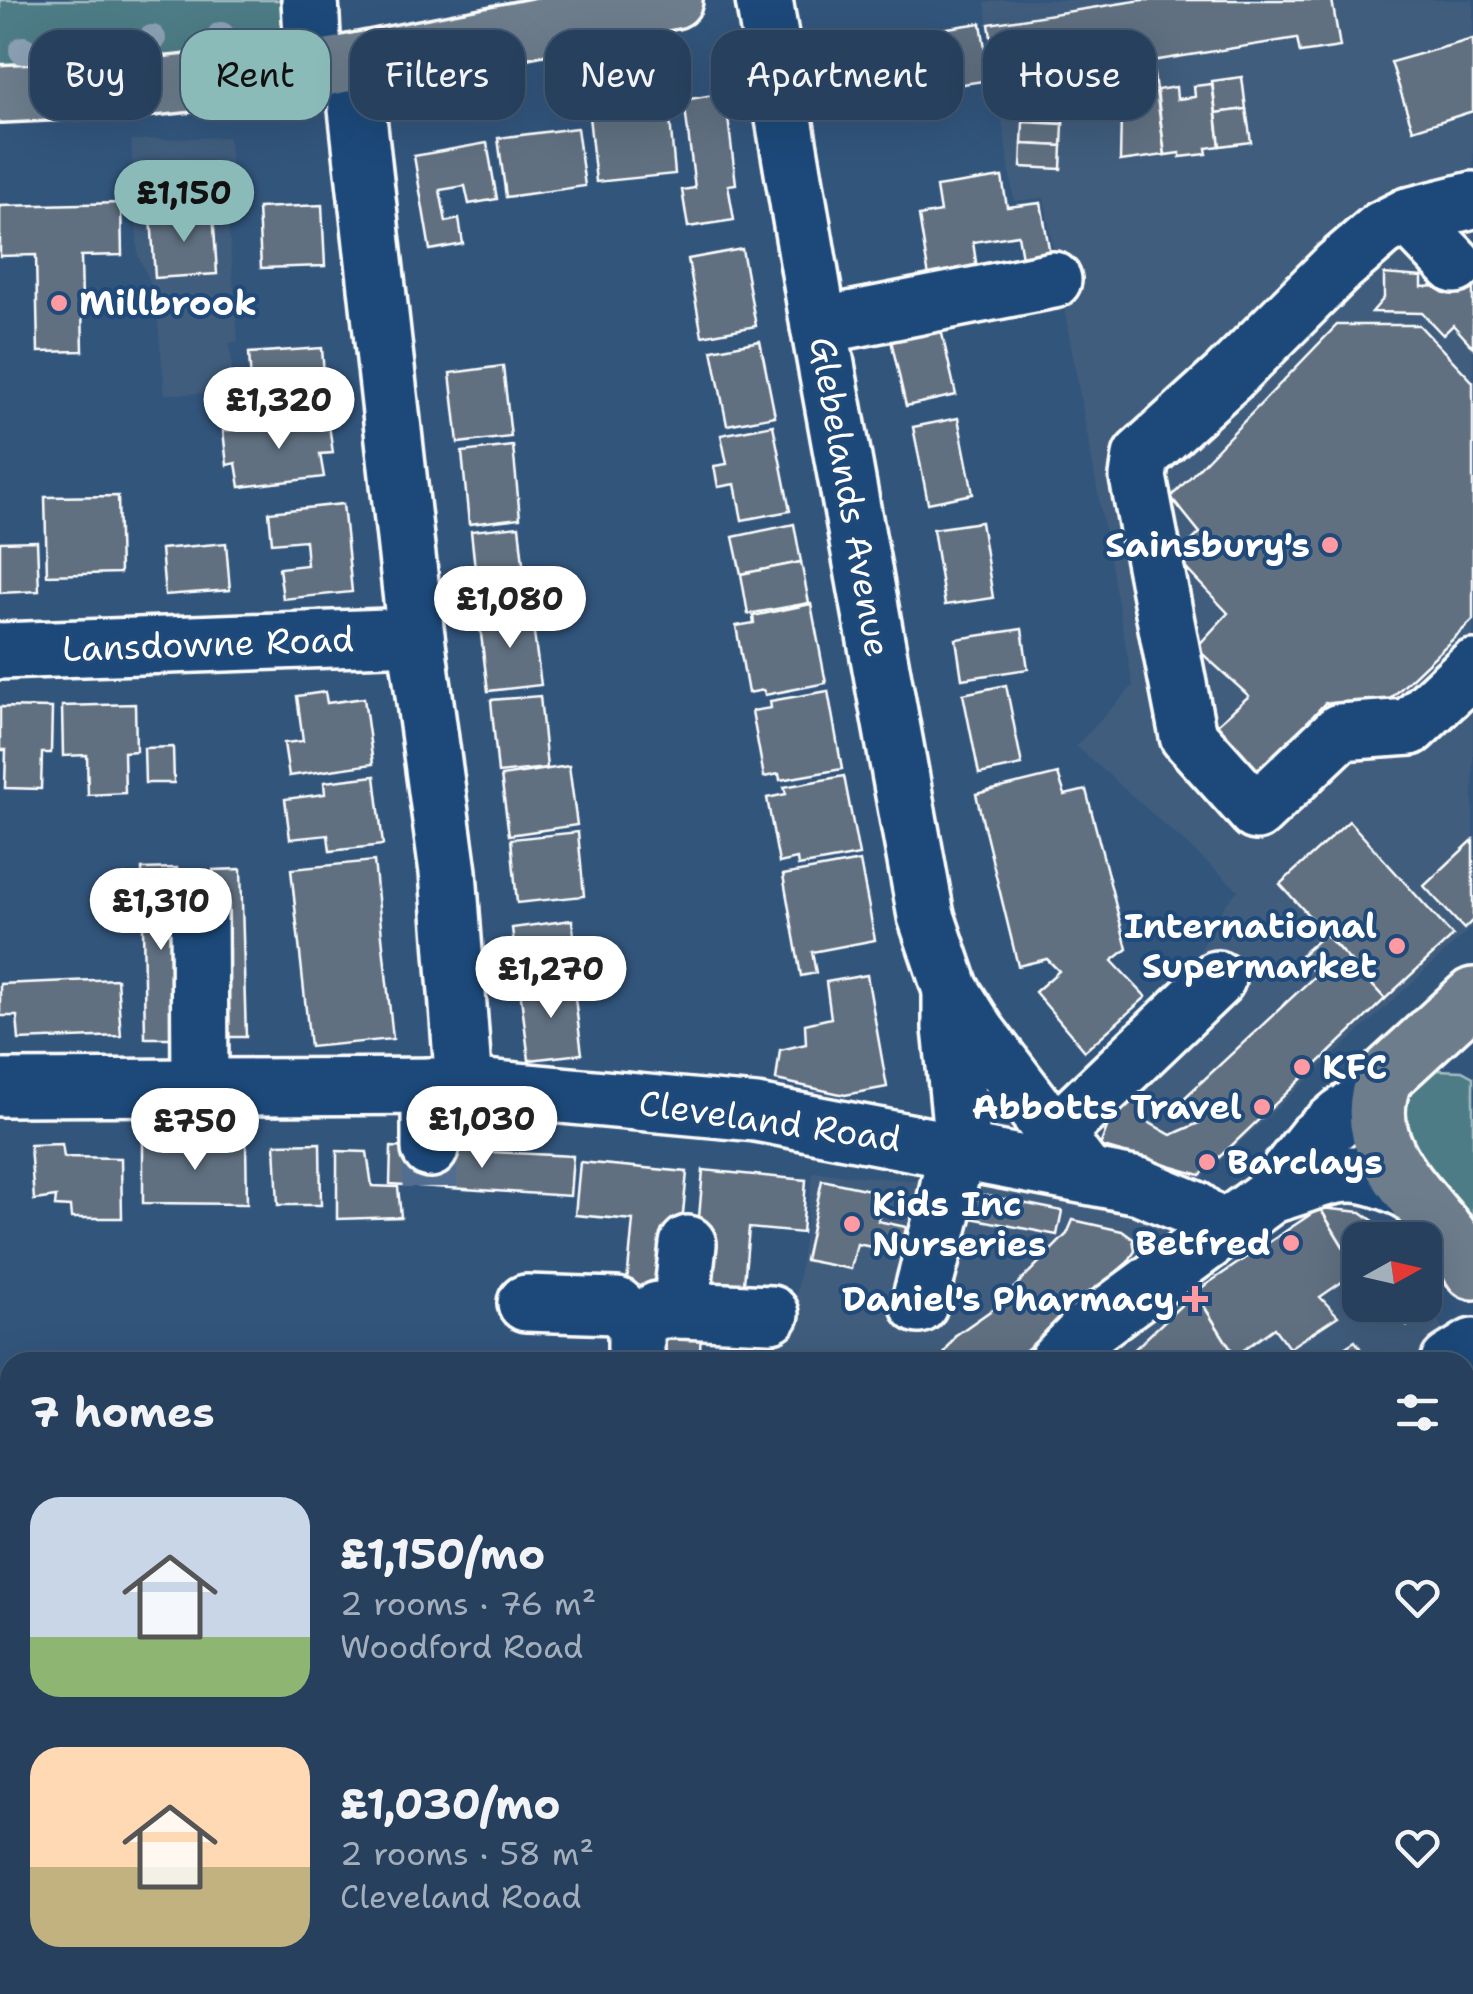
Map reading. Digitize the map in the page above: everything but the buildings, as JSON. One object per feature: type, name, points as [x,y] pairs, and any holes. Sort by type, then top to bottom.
[{"type":"main road","points":[[0,94],[152,87],[333,67],[674,0]]},
{"type":"main road","points":[[1465,1251],[1410,1192],[1380,1140],[1375,1118],[1378,1093],[1385,1077],[1451,1046],[1473,996]]},
{"type":"street","points":[[310,0],[333,67],[384,330],[416,636],[448,872],[447,1086],[430,1149]]},
{"type":"street","name":"Glebelands Avenue","points":[[764,0],[926,916],[952,990],[978,1033],[1070,1155]]},
{"type":"street","points":[[1473,200],[1408,216],[1382,230],[1339,266],[1228,377],[1141,456],[1138,477],[1188,736],[1256,812],[1340,732],[1410,727],[1473,668]]},
{"type":"street","points":[[1408,216],[1454,266]]},
{"type":"street","points":[[819,326],[1053,280]]},
{"type":"street","name":"Lansdowne Road","points":[[0,651],[416,636]]},
{"type":"street","points":[[198,901],[200,1087]]},
{"type":"street","points":[[1070,1155],[1217,979]]},
{"type":"street","name":"Glebelands Avenue","points":[[919,1305],[961,1125],[951,1028],[952,990]]},
{"type":"street","name":"Cleveland Road","points":[[0,1088],[447,1086],[756,1112],[956,1148],[1070,1155],[1194,1209],[1223,1232]]},
{"type":"street","points":[[1066,1352],[1089,1329],[1270,1196],[1315,1139],[1343,1114],[1378,1093]]},
{"type":"street","points":[[1270,1196],[1328,1176],[1356,1172],[1383,1178],[1410,1192]]},
{"type":"street","points":[[651,1332],[688,1244]]},
{"type":"street","points":[[526,1303],[618,1306],[651,1332],[771,1314]]},
{"type":"shaded area","points":[[1473,0],[1473,926],[1202,1178],[1095,1147],[1224,906],[1238,890],[1076,746],[1133,686],[1044,198],[1014,201],[1002,120],[1156,120],[1156,30],[989,30],[985,3]]},
{"type":"shaded area","points":[[229,137],[233,202],[227,204],[238,341],[230,343],[234,393],[165,394],[155,293],[138,256],[131,140]]},
{"type":"shaded area","points":[[813,1172],[1132,1199],[1211,1281],[1359,1199],[1374,1222],[1342,1222],[1342,1322],[1439,1322],[1458,1352],[782,1352],[795,1307]]},
{"type":"green space","points":[[0,0],[288,0],[289,30],[181,30],[181,55],[161,56],[161,30],[30,30],[30,64],[0,66]]},
{"type":"green space","points":[[1462,1071],[1473,1077],[1473,1225],[1403,1157],[1400,1089],[1417,1074]]},
{"type":"tunnel","points":[[430,1149],[430,1187]]},
{"type":"place","name":"Millbrook","points":[[59,303]]},
{"type":"place","name":"Sainsbury's","points":[[1330,545]]},
{"type":"place","name":"International Supermarket","points":[[1397,946]]},
{"type":"place","name":"KFC","points":[[1302,1067]]},
{"type":"place","name":"Abbotts Travel","points":[[1262,1107]]},
{"type":"place","name":"Barclays","points":[[1207,1162]]},
{"type":"place","name":"Kids Inc Nurseries","points":[[852,1224]]},
{"type":"place","name":"Betfred","points":[[1291,1243]]},
{"type":"place","name":"Daniel's Pharmacy","points":[[1195,1299]]}]
